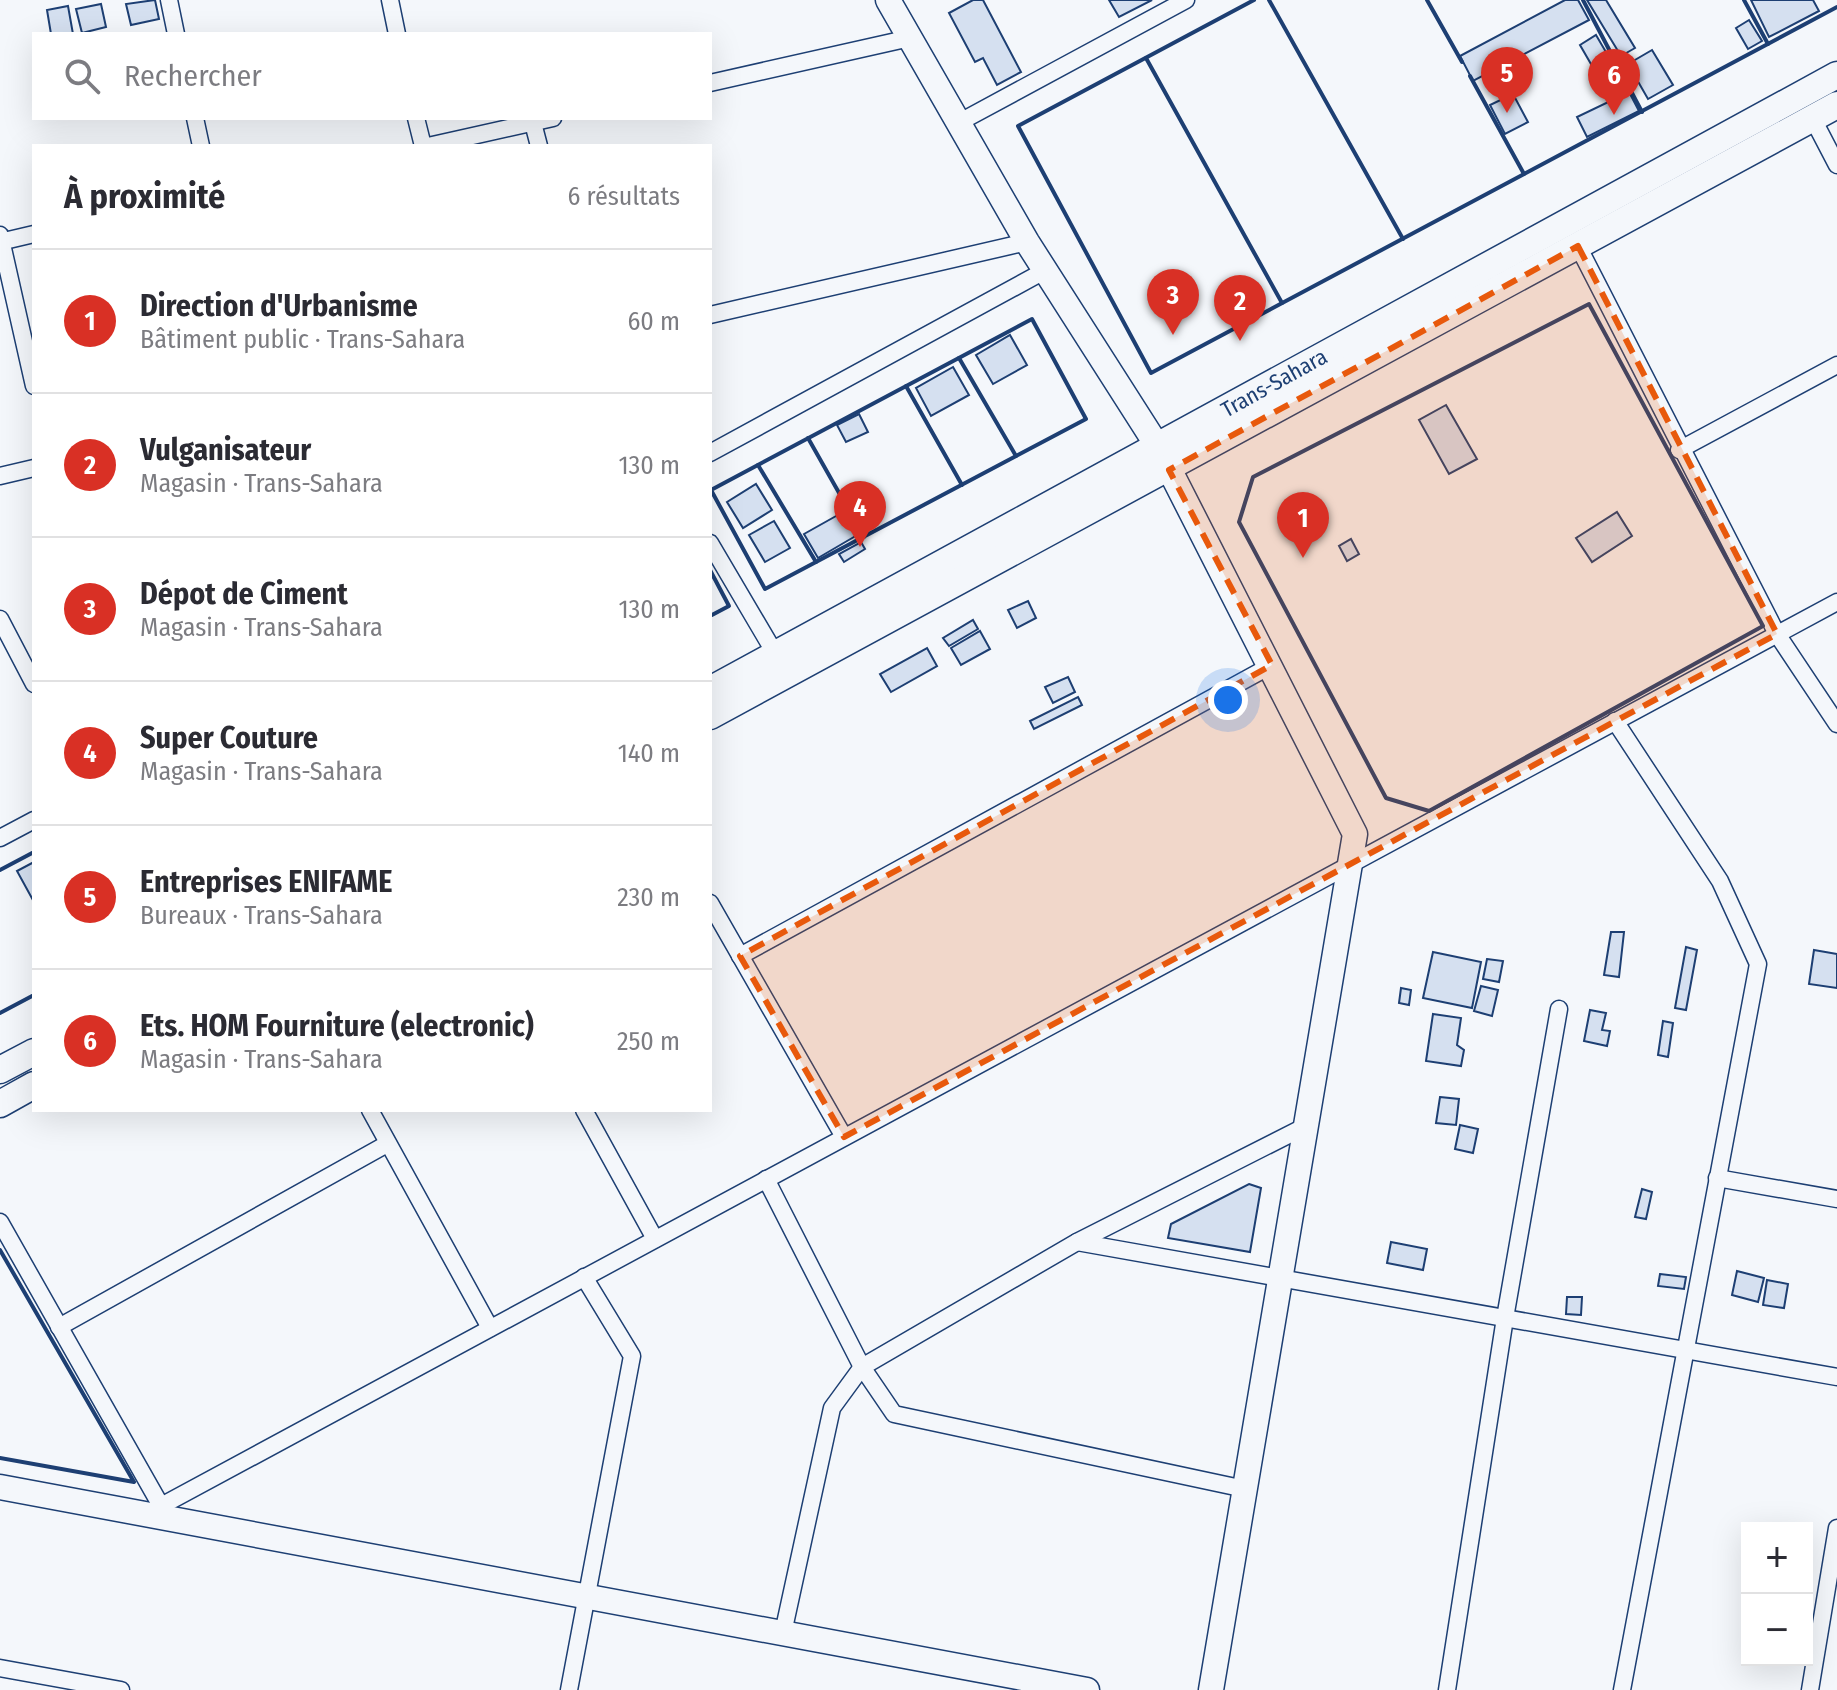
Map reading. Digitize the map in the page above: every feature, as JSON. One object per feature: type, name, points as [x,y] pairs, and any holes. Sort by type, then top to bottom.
[{"type":"main road","name":"Trans-Sahara","points":[[712,715],[1837,75]]},
{"type":"main road","name":"Trans-Sahara","points":[[712,689],[1578,246],[1837,105]]},
{"type":"main road","points":[[0,1070],[32,1053]]},
{"type":"main road","points":[[0,1104],[32,1086]]},
{"type":"street","points":[[169,0],[176,32]]},
{"type":"street","points":[[390,0],[397,32]]},
{"type":"street","points":[[888,0],[1027,242],[1163,459],[1272,665],[1355,834],[1211,1690]]},
{"type":"street","points":[[958,123],[1186,0]]},
{"type":"street","points":[[712,83],[910,38]]},
{"type":"street","points":[[1813,119],[1837,165]]},
{"type":"street","points":[[195,120],[201,144]]},
{"type":"street","points":[[417,120],[424,144]]},
{"type":"street","points":[[434,144],[545,120]]},
{"type":"street","points":[[533,123],[538,144]]},
{"type":"street","points":[[32,234],[0,239],[32,377]]},
{"type":"street","points":[[712,315],[1027,242]]},
{"type":"street","points":[[1578,246],[1679,450],[1777,634],[1837,724]]},
{"type":"street","points":[[712,452],[1046,270]]},
{"type":"street","points":[[1679,450],[1837,365]]},
{"type":"street","points":[[0,476],[32,468]]},
{"type":"street","points":[[712,546],[776,655]]},
{"type":"street","points":[[164,1512],[490,1328],[1837,602]]},
{"type":"street","points":[[0,619],[32,680]]},
{"type":"street","points":[[740,956],[1272,665]]},
{"type":"street","points":[[1615,721],[1720,881],[1758,964],[1622,1690]]},
{"type":"street","points":[[0,838],[32,821]]},
{"type":"street","points":[[712,907],[844,1137]]},
{"type":"street","points":[[1447,1690],[1505,1318],[1559,1009]]},
{"type":"street","points":[[371,1112],[490,1328]]},
{"type":"street","points":[[585,1112],[655,1239]]},
{"type":"street","points":[[783,1633],[832,1408],[862,1367],[1077,1242],[1306,1126]]},
{"type":"street","points":[[59,1327],[387,1144]]},
{"type":"street","points":[[1717,1178],[1837,1199]]},
{"type":"street","points":[[766,1179],[862,1367],[894,1414],[1245,1489]]},
{"type":"street","points":[[0,1222],[164,1512]]},
{"type":"street","points":[[1077,1242],[1837,1377]]},
{"type":"street","points":[[569,1690],[632,1356],[584,1277]]},
{"type":"street","points":[[0,1488],[164,1512],[587,1597],[1087,1690]]},
{"type":"street","points":[[1810,1690],[1832,1588],[1837,1528]]},
{"type":"street","points":[[0,1668],[121,1690]]},
{"type":"highlighted area","points":[[1578,246],[1777,634],[844,1137],[740,956],[1272,665],[1169,470]]},
{"type":"building","points":[[155,0],[159,19],[131,25],[126,4]]},
{"type":"building","points":[[973,0],[983,0],[1021,72],[997,85],[983,58],[975,62],[949,13]]},
{"type":"building","points":[[1109,0],[1152,0],[1119,17]]},
{"type":"building","points":[[1565,0],[1578,0],[1589,20],[1473,81],[1460,56]]},
{"type":"building","points":[[1587,0],[1606,0],[1635,48],[1621,56]]},
{"type":"building","points":[[1751,0],[1813,0],[1819,11],[1769,37]]},
{"type":"building","points":[[101,4],[106,27],[82,32],[76,9]]},
{"type":"building","points":[[68,6],[73,32],[51,32],[47,10]]},
{"type":"building","points":[[1749,20],[1762,41],[1748,49],[1736,28]]},
{"type":"building","points":[[1596,35],[1627,88],[1610,97],[1580,45]]},
{"type":"building","points":[[1652,50],[1673,85],[1648,99],[1628,64]]},
{"type":"building","points":[[1629,92],[1639,111],[1587,137],[1577,117]]},
{"type":"building","points":[[1513,94],[1528,122],[1505,134],[1490,105]]},
{"type":"building","points":[[1010,335],[1027,365],[993,384],[976,355]]},
{"type":"building","points":[[953,367],[969,395],[931,416],[916,388]]},
{"type":"building","points":[[1446,405],[1477,459],[1449,474],[1419,420]]},
{"type":"building","points":[[859,414],[868,432],[846,442],[837,425]]},
{"type":"building","points":[[756,484],[772,510],[743,528],[727,502]]},
{"type":"building","points":[[845,511],[859,534],[818,558],[804,534]]},
{"type":"building","points":[[1617,512],[1632,536],[1592,562],[1576,538]]},
{"type":"building","points":[[774,521],[790,548],[765,562],[749,535]]},
{"type":"building","points":[[1351,539],[1359,554],[1347,561],[1339,546]]},
{"type":"building","points":[[861,542],[865,549],[844,562],[839,554]]},
{"type":"building","points":[[1028,601],[1036,618],[1017,628],[1008,610]]},
{"type":"building","points":[[973,620],[978,629],[949,646],[943,638]]},
{"type":"building","points":[[980,631],[990,649],[961,665],[951,648]]},
{"type":"building","points":[[927,648],[937,666],[891,692],[880,674]]},
{"type":"building","points":[[1068,677],[1075,692],[1053,703],[1045,687]]},
{"type":"building","points":[[1078,697],[1082,705],[1034,729],[1030,721]]},
{"type":"building","points":[[32,863],[32,898],[17,871]]},
{"type":"building","points":[[1611,932],[1624,932],[1619,977],[1604,975]]},
{"type":"building","points":[[1686,947],[1697,950],[1686,1010],[1675,1008]]},
{"type":"building","points":[[1814,950],[1837,954],[1837,988],[1809,984]]},
{"type":"building","points":[[1433,952],[1481,962],[1472,1008],[1423,998]]},
{"type":"building","points":[[1487,959],[1503,961],[1499,982],[1483,979]]},
{"type":"building","points":[[1481,986],[1498,990],[1492,1016],[1474,1011]]},
{"type":"building","points":[[1401,988],[1411,990],[1409,1005],[1399,1003]]},
{"type":"building","points":[[1590,1010],[1606,1013],[1602,1030],[1610,1031],[1607,1046],[1584,1041]]},
{"type":"building","points":[[1433,1014],[1461,1018],[1457,1045],[1464,1050],[1461,1066],[1426,1061]]},
{"type":"building","points":[[1663,1021],[1673,1023],[1668,1057],[1658,1055]]},
{"type":"building","points":[[1440,1097],[1459,1099],[1456,1125],[1436,1123]]},
{"type":"building","points":[[1460,1125],[1478,1129],[1473,1153],[1455,1149]]},
{"type":"building","points":[[1249,1184],[1261,1188],[1250,1252],[1168,1238],[1171,1224]]},
{"type":"building","points":[[1642,1189],[1652,1192],[1646,1219],[1635,1217]]},
{"type":"building","points":[[1391,1242],[1427,1249],[1423,1270],[1387,1263]]},
{"type":"building","points":[[1737,1271],[1764,1278],[1758,1302],[1732,1295]]},
{"type":"building","points":[[1660,1274],[1686,1277],[1684,1289],[1658,1286]]},
{"type":"building","points":[[1767,1280],[1788,1284],[1784,1308],[1763,1305]]},
{"type":"building","points":[[1567,1297],[1582,1297],[1581,1315],[1566,1314]]},
{"type":"wall","points":[[1254,0],[1018,126],[1151,373],[1837,7]]},
{"type":"wall","points":[[1269,0],[1403,239]]},
{"type":"wall","points":[[1427,0],[1462,62]]},
{"type":"wall","points":[[1583,0],[1642,112]]},
{"type":"wall","points":[[1744,0],[1768,44]]},
{"type":"wall","points":[[1146,58],[1282,303]]},
{"type":"wall","points":[[1470,76],[1524,174]]},
{"type":"wall","points":[[1589,304],[1763,626],[1429,811],[1386,798],[1239,522],[1253,477],[1589,304]]},
{"type":"wall","points":[[712,492],[765,589],[1086,419],[1032,319]]},
{"type":"wall","points":[[712,489],[1032,319]]},
{"type":"wall","points":[[959,358],[1016,456]]},
{"type":"wall","points":[[906,386],[962,485]]},
{"type":"wall","points":[[808,438],[864,537]]},
{"type":"wall","points":[[758,465],[816,562]]},
{"type":"wall","points":[[712,574],[729,606],[712,615]]},
{"type":"wall","points":[[0,870],[32,853]]},
{"type":"wall","points":[[0,1013],[32,996]]},
{"type":"wall","points":[[0,1250],[134,1482],[0,1458]]},
{"type":"place","name":"Entreprises ENIFAME","points":[[1507,113]]},
{"type":"place","name":"Ets. HOM Fourniture (electronic)","points":[[1614,115]]},
{"type":"place","name":"Dépot de Ciment","points":[[1173,335]]},
{"type":"place","name":"Vulganisateur","points":[[1240,341]]},
{"type":"place","name":"Super Couture","points":[[860,547]]},
{"type":"place","name":"Direction d'Urbanisme","points":[[1303,558]]}]
